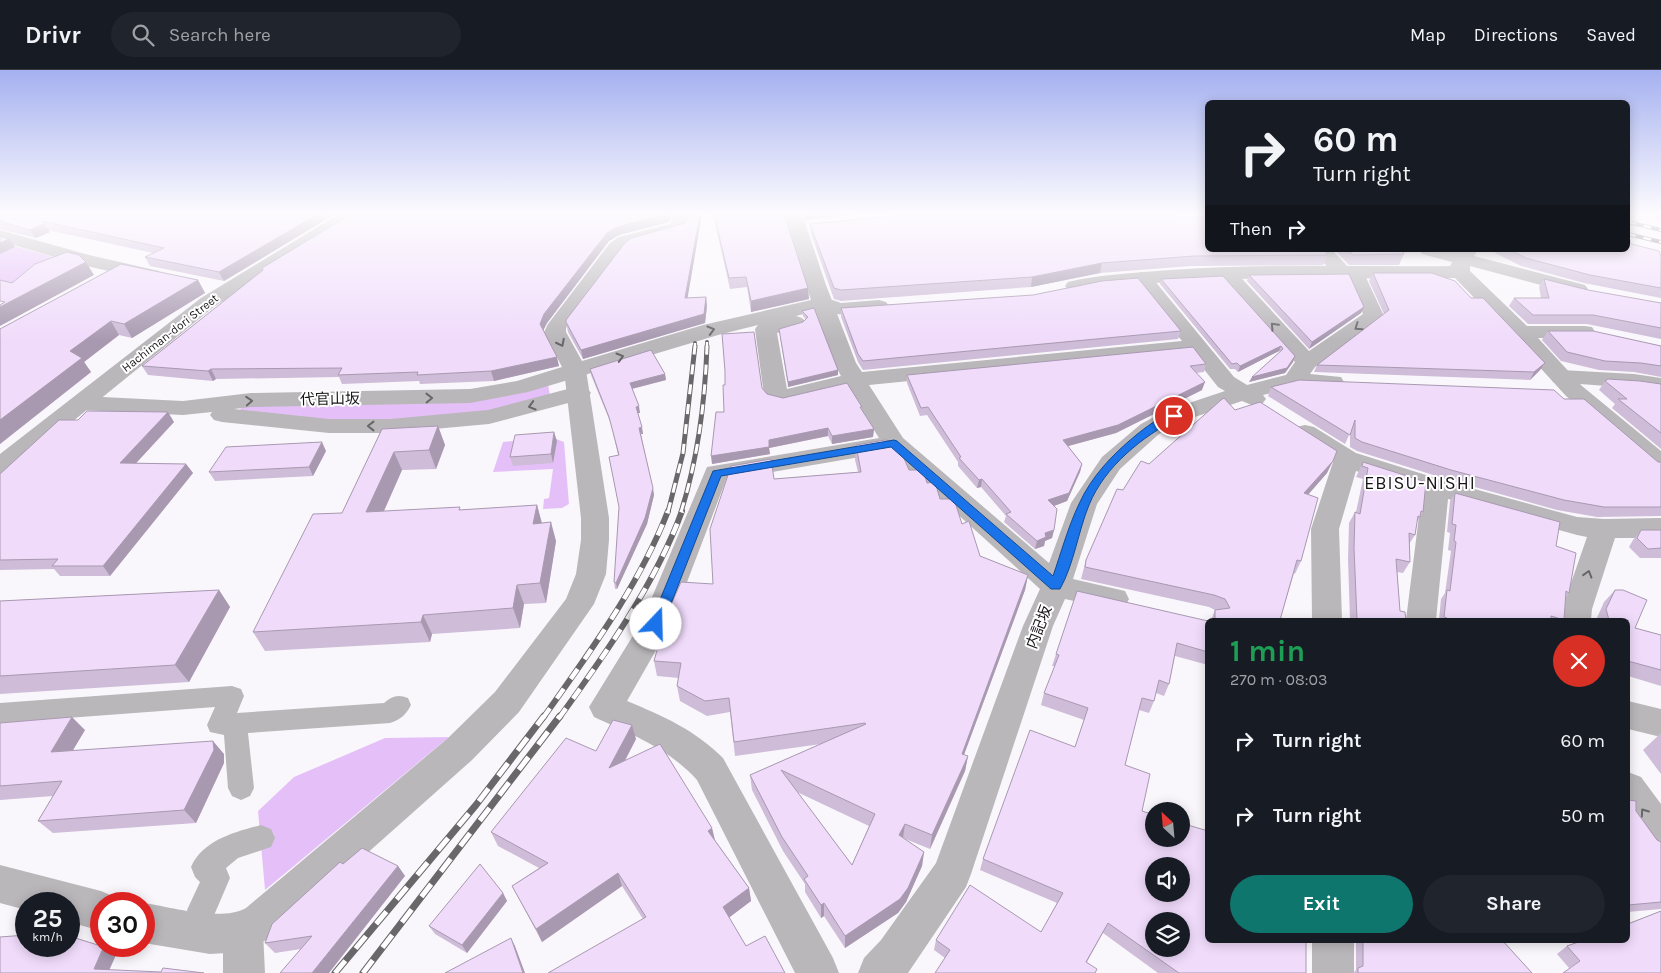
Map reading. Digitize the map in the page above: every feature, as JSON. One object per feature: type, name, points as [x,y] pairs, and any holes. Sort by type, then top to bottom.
[{"type":"street","points":[[72,256],[173,279]]},
{"type":"street","name":"Hachiman-dori Street","points":[[0,467],[227,290],[283,256]]},
{"type":"street","points":[[155,925],[210,934],[243,932],[260,922],[414,791],[494,718],[574,612],[591,574],[596,540],[594,510],[579,412],[577,381],[555,332],[556,328],[610,256]]},
{"type":"street","points":[[807,256],[845,362],[854,380],[894,443],[1056,586],[1141,606]]},
{"type":"street","points":[[1301,371],[1374,316],[1349,273],[1329,256]]},
{"type":"street","points":[[1450,256],[1600,294]]},
{"type":"street","points":[[1057,290],[1100,281],[1226,273],[1349,273],[1464,260]]},
{"type":"street","points":[[1464,260],[1560,386],[1661,464]]},
{"type":"street","points":[[102,282],[124,269]]},
{"type":"street","points":[[1226,273],[1301,371],[1354,383]]},
{"type":"street","points":[[1142,278],[1226,382],[1347,459],[1436,487],[1577,526],[1604,529],[1661,528]]},
{"type":"street","points":[[202,286],[227,290]]},
{"type":"street","points":[[82,403],[183,408],[232,417],[329,426],[390,426],[475,419],[505,413],[577,381],[710,330],[826,309],[894,305]]},
{"type":"street","points":[[826,309],[766,329],[776,395],[784,397],[854,380],[1196,346]]},
{"type":"street","points":[[1520,332],[1586,332],[1605,336]]},
{"type":"street","name":"内記坂","points":[[879,973],[896,955],[952,874],[1038,626],[1056,586],[1084,504],[1112,463],[1150,429],[1166,420],[1208,403],[1244,393],[1301,371]]},
{"type":"street","points":[[1560,386],[1634,381],[1661,385]]},
{"type":"street","points":[[818,973],[710,769],[696,752],[667,734],[606,707],[656,624],[716,473],[894,443]]},
{"type":"street","points":[[1327,618],[1325,529],[1347,459]]},
{"type":"street","points":[[1421,618],[1436,487]]},
{"type":"street","points":[[1576,618],[1585,582],[1604,529]]},
{"type":"street","points":[[0,712],[232,696],[219,725],[390,713],[399,705]]},
{"type":"street","points":[[1630,715],[1661,723]]},
{"type":"street","points":[[235,724],[241,788]]},
{"type":"street","points":[[1630,791],[1661,835]]},
{"type":"street","points":[[202,910],[216,878],[205,866],[230,847],[261,838]]},
{"type":"street","points":[[0,884],[22,888],[90,908]]},
{"type":"street","points":[[243,932],[244,973]]},
{"type":"street","points":[[1333,943],[1333,973]]},
{"type":"shaded area","points":[[0,256],[50,256],[67,261],[0,294]]},
{"type":"shaded area","points":[[548,384],[550,396],[504,409],[400,421],[320,420],[238,412],[245,404]]},
{"type":"shaded area","points":[[551,437],[564,442],[569,504],[562,508],[543,509],[544,499],[549,498],[553,469],[493,472],[503,442]]},
{"type":"shaded area","points":[[449,737],[265,890],[258,811],[294,777],[385,738]]},
{"type":"building","points":[[56,256],[80,256],[86,262],[0,307],[5,302],[0,301],[0,280],[12,283],[35,264]]},
{"type":"building","points":[[147,256],[246,256],[219,272],[145,257]]},
{"type":"building","points":[[282,256],[589,256],[544,314],[540,324],[557,357],[491,371],[417,375],[418,372],[338,375],[342,368],[211,369],[208,371],[142,366],[263,270],[262,268]]},
{"type":"building","points":[[615,256],[692,256],[685,298],[706,297],[704,314],[581,350],[566,320]]},
{"type":"building","points":[[724,256],[798,256],[808,288],[751,301],[746,277],[729,278]]},
{"type":"building","points":[[822,256],[1192,256],[1102,263],[1032,277],[841,290],[834,288]]},
{"type":"building","points":[[1522,256],[1661,256],[1661,288],[1590,275]]},
{"type":"building","points":[[121,264],[198,280],[124,324],[111,321],[70,351],[82,358],[0,420],[0,329]]},
{"type":"building","points":[[1373,273],[1432,273],[1455,281],[1471,298],[1483,298],[1545,363],[1534,372],[1317,365],[1389,310]]},
{"type":"building","points":[[1349,274],[1364,307],[1312,342],[1249,275]]},
{"type":"building","points":[[1223,276],[1295,356],[1287,368],[1252,377],[1283,349],[1281,346],[1240,366],[1237,363],[1232,364],[1161,279]]},
{"type":"building","points":[[1138,278],[1181,331],[863,361],[858,354],[841,308],[1033,295],[1102,281]]},
{"type":"building","points":[[1544,279],[1588,290],[1661,303],[1661,328],[1593,315],[1533,315],[1514,298],[1549,298]]},
{"type":"building","points":[[814,308],[838,370],[788,382],[779,329],[803,322],[808,317],[802,311]]},
{"type":"building","points":[[1548,331],[1593,331],[1661,346],[1661,366],[1605,361],[1567,352]]},
{"type":"building","points":[[754,332],[762,388],[767,394],[783,398],[847,383],[874,429],[832,436],[828,428],[769,440],[769,447],[711,456],[716,412],[724,412],[723,385],[725,385],[725,371],[722,334]]},
{"type":"building","points":[[1193,347],[1206,364],[1190,366],[1205,382],[1118,425],[1063,440],[1082,464],[1069,493],[1048,500],[1057,509],[1054,530],[1045,533],[1046,537],[1037,541],[1006,514],[1011,512],[982,479],[979,480],[959,458],[961,457],[928,407],[921,408],[907,375]]},
{"type":"building","points":[[651,350],[665,374],[630,383],[639,406],[636,407],[642,427],[639,428],[653,488],[645,518],[616,583],[614,582],[619,507],[609,457],[619,455],[609,417],[590,369]]},
{"type":"building","points":[[1608,379],[1661,384],[1661,433],[1618,399],[1627,399],[1605,381]]},
{"type":"building","points":[[1299,380],[1554,390],[1564,399],[1584,399],[1658,462],[1661,462],[1661,507],[1604,507],[1564,500],[1451,470],[1362,442],[1355,438],[1355,420],[1350,435],[1271,387]]},
{"type":"building","points":[[1224,398],[1235,410],[1260,402],[1337,451],[1333,461],[1304,493],[1318,498],[1301,561],[1297,560],[1281,618],[1215,618],[1215,610],[1230,608],[1225,599],[1085,567],[1086,560],[1117,489],[1123,490],[1141,461],[1149,464]]},
{"type":"building","points":[[87,411],[168,412],[120,463],[186,464],[103,566],[52,566],[58,559],[0,560],[0,474],[59,420],[78,420]]},
{"type":"building","points":[[438,426],[429,450],[394,452],[366,512],[460,507],[459,510],[537,505],[533,524],[551,522],[540,583],[517,585],[513,608],[423,615],[421,622],[253,632],[313,514],[342,513],[382,429]]},
{"type":"building","points":[[554,432],[551,454],[510,457],[515,435]]},
{"type":"building","points":[[885,440],[891,441],[900,449],[909,470],[923,470],[927,483],[935,482],[940,499],[954,499],[962,524],[969,521],[980,556],[1028,575],[962,754],[968,756],[932,835],[905,824],[899,835],[924,852],[908,888],[900,899],[845,936],[824,903],[821,905],[804,879],[808,876],[782,837],[750,775],[866,724],[734,742],[729,698],[705,701],[677,686],[681,663],[654,661],[667,614],[681,582],[713,584],[710,529],[731,466],[771,459],[774,479],[861,472],[856,445]],"holes":[[[781,770],[875,814],[852,865]]]},
{"type":"building","points":[[322,442],[309,467],[209,472],[226,447]]},
{"type":"building","points":[[1363,462],[1426,482],[1423,512],[1421,511],[1420,517],[1418,516],[1415,535],[1409,533],[1410,562],[1396,559],[1400,611],[1405,612],[1406,618],[1357,618],[1354,548],[1355,512],[1360,514],[1368,468],[1362,466]]},
{"type":"building","points":[[1455,493],[1560,522],[1556,546],[1576,553],[1569,593],[1566,591],[1564,618],[1551,616],[1551,618],[1444,617],[1447,590],[1450,591],[1456,542],[1454,541],[1456,525],[1452,524]]},
{"type":"building","points":[[1641,530],[1661,530],[1661,548],[1648,549],[1637,538]]},
{"type":"building","points":[[219,590],[175,665],[0,676],[0,601]]},
{"type":"building","points":[[1615,590],[1623,590],[1647,600],[1635,628],[1661,635],[1661,670],[1630,662],[1630,618],[1608,618],[1606,609]]},
{"type":"building","points":[[1077,591],[1205,620],[1205,651],[1177,643],[1169,684],[1159,680],[1154,701],[1142,698],[1125,765],[1150,774],[1142,811],[1145,812],[1145,848],[1190,848],[1190,826],[1205,830],[1205,943],[1306,943],[1306,973],[1179,973],[1156,957],[1190,957],[1190,912],[1145,912],[1145,949],[1108,923],[1086,962],[1097,969],[1095,973],[935,973],[950,950],[936,940],[970,885],[1041,932],[1063,893],[983,859],[1030,730],[1075,747],[1088,708],[1044,693],[1059,655],[1056,654]]},
{"type":"building","points":[[72,717],[51,752],[213,741],[214,750],[184,810],[38,821],[62,781],[0,786],[0,723]]},
{"type":"building","points":[[613,720],[632,725],[609,768],[660,744],[712,828],[708,831],[749,888],[723,907],[746,946],[765,936],[785,973],[548,973],[646,917],[618,873],[536,929],[512,886],[548,863],[491,832],[566,738],[596,751]]},
{"type":"building","points":[[1630,800],[1636,801],[1636,811],[1657,840],[1661,842],[1661,902],[1630,905]]},
{"type":"building","points":[[362,848],[398,866],[312,973],[280,973],[312,936],[265,943],[272,924],[340,862],[343,864]]},
{"type":"building","points":[[480,864],[503,893],[462,945],[429,926]]},
{"type":"building","points":[[1661,911],[1661,973],[1563,973],[1580,961],[1567,946],[1576,943],[1630,943],[1630,923]]},
{"type":"building","points":[[15,936],[15,957],[80,957],[80,939],[90,943],[90,957],[99,957],[94,969],[161,972],[163,968],[204,973],[0,973],[0,937]]},
{"type":"building","points":[[511,938],[523,973],[445,973]]},
{"type":"building","points":[[1363,943],[1505,943],[1532,973],[1358,973],[1358,968],[1363,966]]},
{"type":"railway","points":[[668,512],[683,453],[695,346]]},
{"type":"railway","points":[[681,512],[700,430],[707,346]]},
{"type":"railway","points":[[543,718],[595,644],[628,592],[643,566],[668,511]]},
{"type":"railway","points":[[559,718],[594,670],[644,592],[671,538],[682,511]]},
{"type":"railway","points":[[335,973],[476,805],[544,716]]},
{"type":"railway","points":[[363,973],[560,716]]},
{"type":"district","name":"EBISU-NISHI","points":[[1420,483]]},
{"type":"route","points":[[656,624],[716,473],[894,443],[1056,586],[1084,504],[1097,482],[1112,463],[1129,447],[1150,429],[1174,416]]}]
